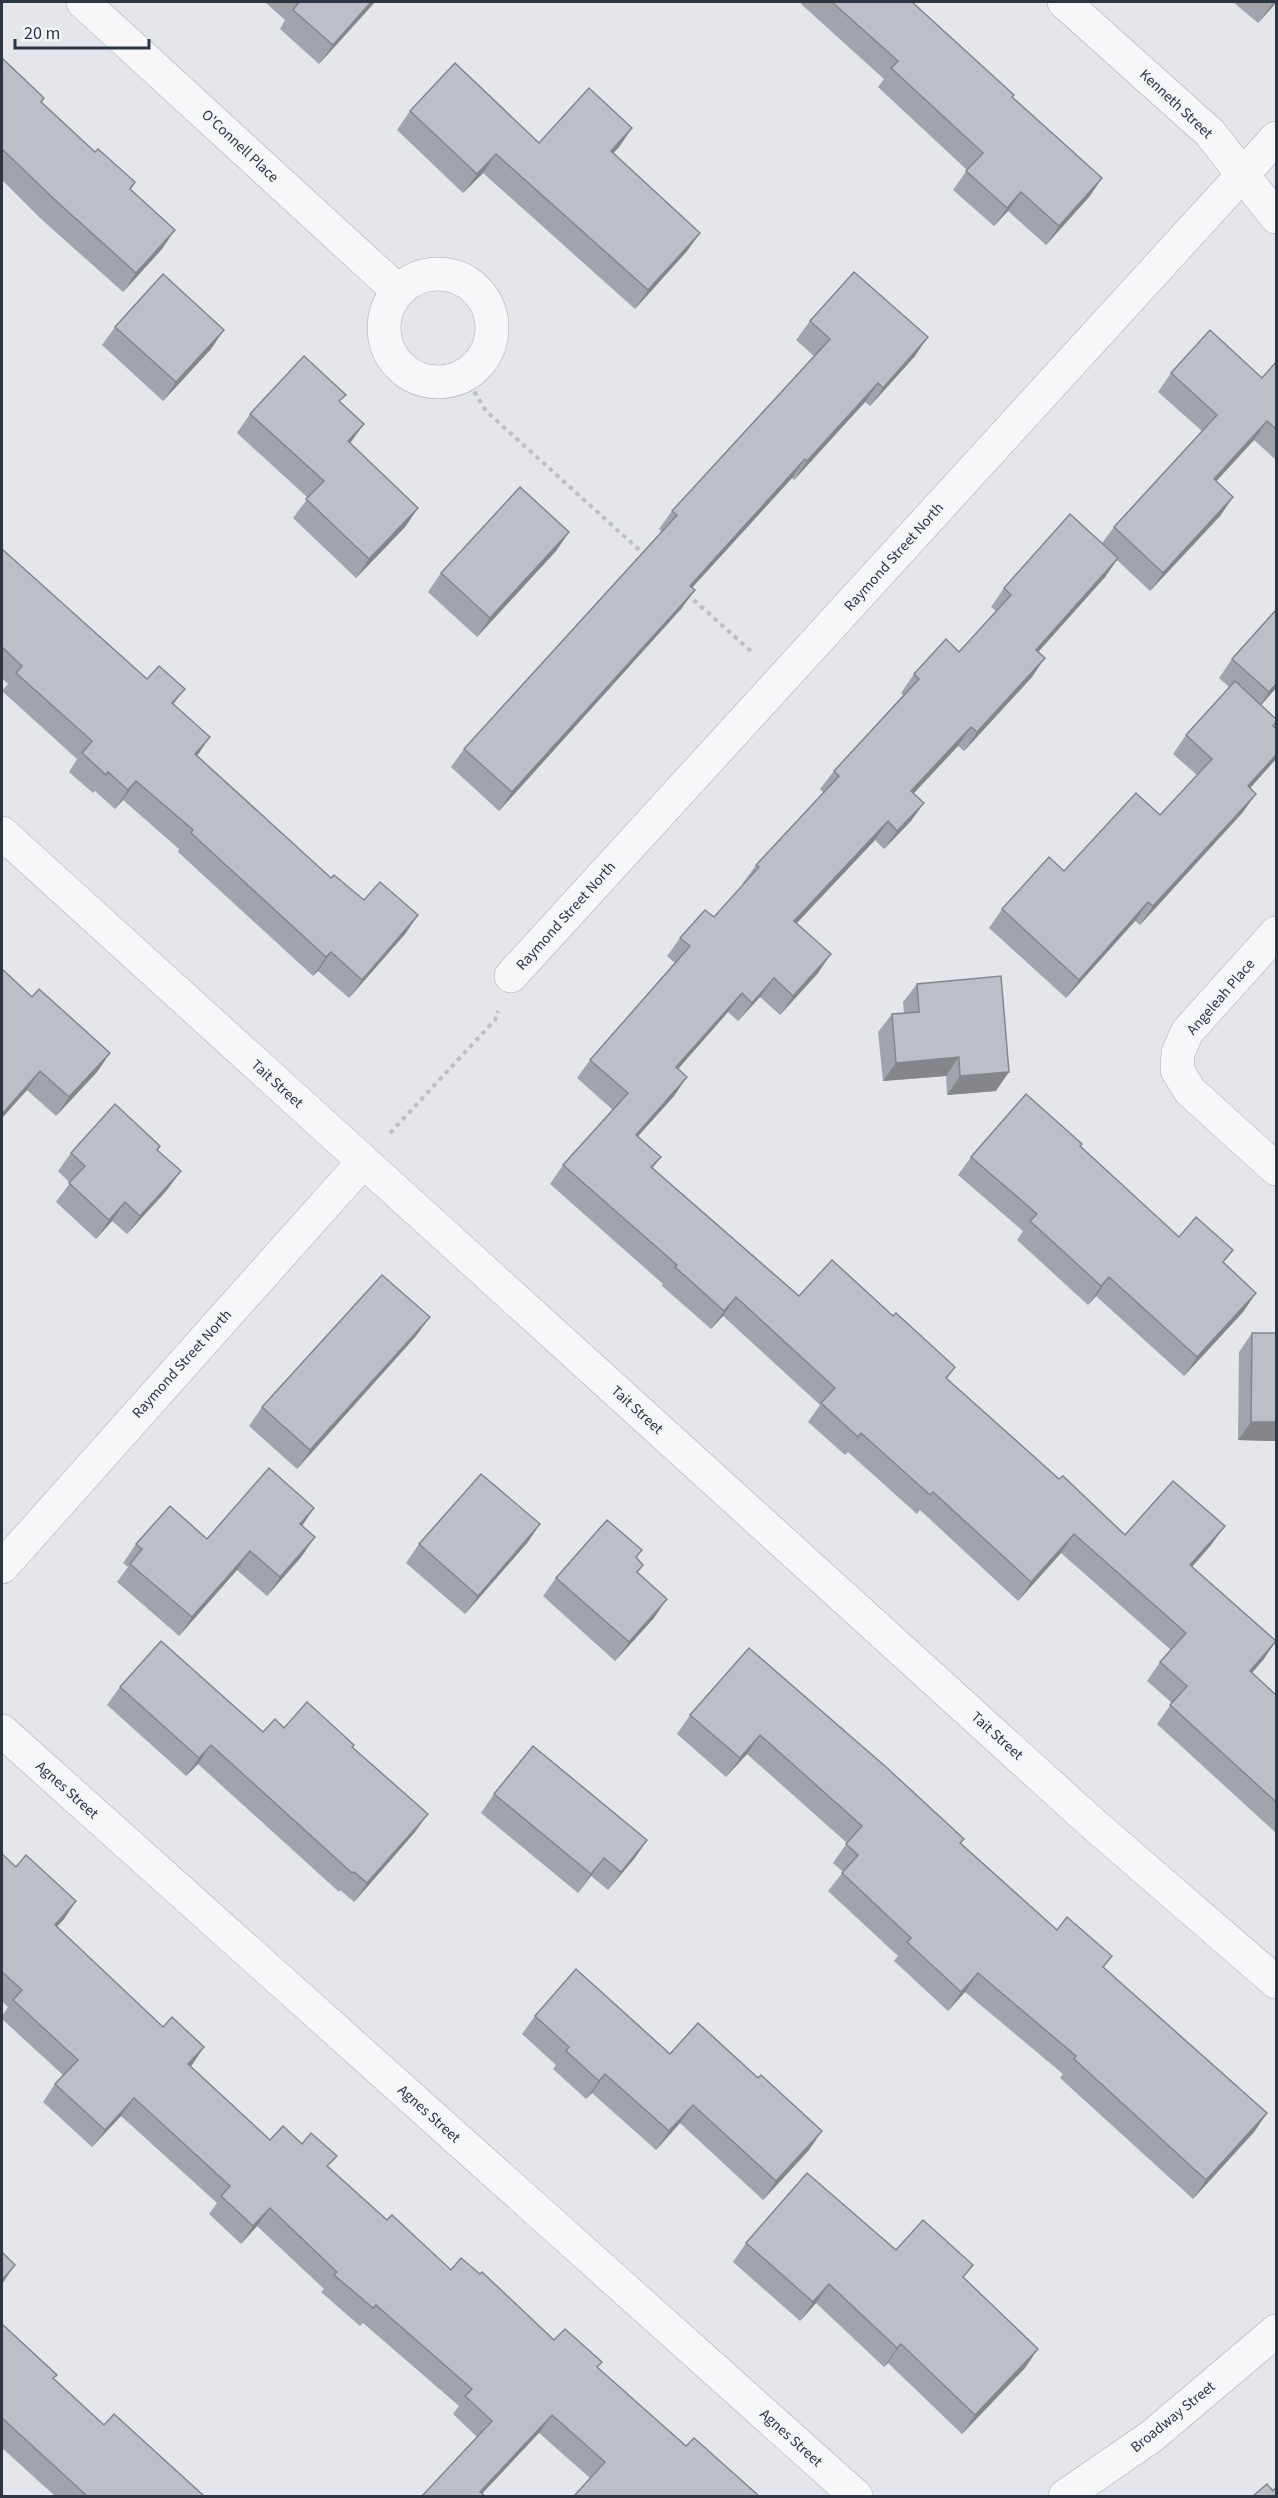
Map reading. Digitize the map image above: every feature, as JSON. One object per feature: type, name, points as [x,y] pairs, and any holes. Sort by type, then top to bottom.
[{"type":"street","name":"O'Connell Place","points":[[83,2],[397,290]]},
{"type":"street","name":"Kenneth Street","points":[[1064,2],[1210,133],[1276,217]]},
{"type":"street","name":"Raymond Street North","points":[[511,976],[1276,138]]},
{"type":"street","points":[[447,273],[472,284],[488,305],[493,332],[485,358],[465,376],[440,383],[415,378],[395,362],[384,339],[385,313],[397,290],[420,275],[447,273]]},
{"type":"street","name":"Tait Street","points":[[2,833],[1091,1822],[1276,1982]]},
{"type":"street","name":"Angeleah Place","points":[[1276,933],[1187,1032],[1178,1053],[1177,1070],[1190,1091],[1276,1169]]},
{"type":"street","name":"Raymond Street North","points":[[2,1567],[363,1162]]},
{"type":"street","name":"Agnes Street","points":[[2,1731],[856,2496]]},
{"type":"street","name":"Broadway Street","points":[[1065,2496],[1152,2436],[1276,2331]]},
{"type":"path","points":[[465,376],[486,411],[652,561]]},
{"type":"path","points":[[686,593],[782,680]]},
{"type":"path","points":[[363,1162],[495,1020],[511,976]]},
{"type":"building","points":[[299,2],[371,2],[333,45],[293,10]]},
{"type":"building","points":[[832,2],[912,2],[1102,178],[1059,226],[1021,192],[1007,208],[966,171],[983,153],[891,68],[898,61]]},
{"type":"building","points":[[2,58],[44,98],[41,102],[95,152],[98,149],[135,182],[130,189],[175,230],[136,273],[2,149]]},
{"type":"building","points":[[455,63],[539,143],[589,88],[632,128],[611,151],[700,233],[648,290],[496,154],[477,174],[410,111]]},
{"type":"building","points":[[854,272],[928,337],[883,388],[878,383],[807,461],[805,459],[690,586],[695,590],[512,792],[464,749],[677,515],[672,511],[830,339],[810,321]]},
{"type":"building","points":[[163,274],[224,330],[176,382],[115,327]]},
{"type":"building","points":[[1210,330],[1262,378],[1276,362],[1276,429],[1267,421],[1214,479],[1233,497],[1163,573],[1114,527],[1217,415],[1171,373]]},
{"type":"building","points":[[304,356],[346,395],[339,401],[364,424],[348,441],[418,508],[369,559],[306,499],[324,481],[250,414]]},
{"type":"building","points":[[520,487],[569,532],[490,618],[441,573]]},
{"type":"building","points":[[1070,514],[1118,558],[1036,650],[1045,658],[977,732],[971,727],[911,791],[924,803],[897,831],[888,821],[794,921],[831,954],[793,996],[774,978],[752,1003],[742,993],[676,1067],[687,1077],[636,1135],[661,1157],[651,1167],[799,1296],[832,1260],[893,1316],[896,1313],[955,1367],[946,1378],[1059,1479],[1063,1476],[1125,1535],[1173,1481],[1225,1526],[1190,1565],[1276,1641],[1250,1671],[1276,1695],[1276,1802],[1170,1705],[1187,1686],[1160,1662],[1186,1633],[1074,1534],[1031,1582],[933,1492],[930,1495],[861,1433],[858,1437],[821,1403],[835,1388],[736,1297],[724,1311],[675,1267],[677,1265],[563,1165],[628,1093],[590,1060],[690,946],[680,938],[705,910],[714,917],[759,867],[756,865],[839,776],[834,771],[919,679],[914,674],[946,639],[959,652],[1011,595],[1004,588]]},
{"type":"building","points":[[2,549],[147,679],[159,666],[185,689],[172,703],[210,737],[195,754],[331,878],[334,875],[364,900],[380,882],[418,915],[362,980],[331,952],[326,957],[191,833],[193,830],[136,781],[128,790],[108,772],[106,775],[82,753],[92,741],[16,673],[22,666],[2,647]]},
{"type":"building","points":[[1276,610],[1276,684],[1269,692],[1232,659]]},
{"type":"building","points":[[1235,681],[1276,719],[1273,726],[1276,728],[1276,755],[1248,786],[1256,794],[1153,906],[1148,902],[1079,980],[1002,909],[1049,857],[1064,871],[1136,793],[1160,815],[1212,759],[1186,735]]},
{"type":"building","points":[[2,969],[32,997],[39,989],[110,1053],[69,1097],[40,1071],[2,1114]]},
{"type":"building","points":[[1001,976],[1009,1072],[960,1076],[959,1057],[896,1063],[892,1014],[919,1012],[917,984]]},
{"type":"building","points":[[1026,1094],[1179,1237],[1196,1217],[1233,1250],[1223,1262],[1256,1293],[1197,1357],[1109,1277],[1101,1286],[1030,1221],[1037,1214],[971,1157]]},
{"type":"building","points":[[115,1104],[160,1146],[157,1150],[181,1171],[140,1216],[125,1202],[109,1220],[69,1183],[85,1166],[71,1153]]},
{"type":"building","points":[[382,1275],[430,1317],[310,1450],[262,1407]]},
{"type":"building","points":[[1252,1333],[1276,1333],[1276,1422],[1251,1422]]},
{"type":"building","points":[[269,1468],[314,1508],[300,1524],[315,1537],[280,1577],[250,1551],[192,1617],[130,1564],[142,1549],[136,1544],[170,1506],[207,1539]]},
{"type":"building","points":[[481,1474],[540,1524],[478,1596],[419,1544]]},
{"type":"building","points":[[607,1520],[642,1550],[636,1557],[643,1565],[637,1572],[667,1599],[629,1642],[556,1578]]},
{"type":"building","points":[[161,1641],[263,1732],[275,1719],[284,1728],[307,1702],[354,1745],[352,1747],[428,1814],[367,1883],[354,1872],[352,1873],[211,1745],[199,1758],[120,1687]]},
{"type":"building","points":[[749,1648],[886,1767],[964,1839],[960,1843],[1057,1930],[1067,1917],[1112,1956],[1103,1967],[1267,2113],[1206,2180],[1074,2059],[1076,2056],[978,1973],[961,1992],[907,1942],[911,1938],[842,1873],[858,1855],[846,1844],[862,1826],[760,1735],[740,1758],[690,1715]]},
{"type":"building","points":[[533,1746],[647,1840],[621,1872],[604,1858],[591,1874],[494,1794]]},
{"type":"building","points":[[2,1854],[16,1867],[26,1855],[76,1901],[55,1925],[163,2027],[172,2017],[204,2047],[188,2064],[270,2140],[283,2126],[302,2144],[311,2133],[337,2156],[327,2166],[387,2220],[392,2215],[451,2270],[461,2258],[480,2274],[482,2272],[554,2340],[565,2329],[602,2362],[597,2367],[686,2446],[694,2438],[759,2496],[574,2496],[605,2462],[552,2415],[480,2492],[485,2496],[422,2496],[492,2421],[465,2396],[472,2389],[376,2305],[373,2308],[334,2275],[337,2272],[270,2208],[253,2226],[221,2196],[230,2186],[134,2098],[105,2130],[55,2084],[78,2060],[13,2000],[22,1990],[2,1972]]},
{"type":"building","points":[[576,1969],[670,2054],[698,2023],[758,2078],[761,2075],[822,2131],[776,2181],[693,2105],[669,2131],[605,2074],[599,2081],[566,2051],[569,2047],[535,2016]]},
{"type":"building","points":[[807,2173],[896,2250],[923,2220],[973,2265],[963,2277],[1038,2349],[975,2415],[901,2344],[897,2348],[829,2284],[813,2302],[746,2243]]},
{"type":"building","points":[[2,2252],[15,2265],[2,2280]]},
{"type":"building","points":[[2,2324],[57,2375],[53,2378],[104,2425],[114,2414],[204,2496],[87,2496],[2,2418]]},
{"type":"building","points":[[1267,2484],[1273,2491],[1276,2487],[1276,2496],[1253,2496]]}]
